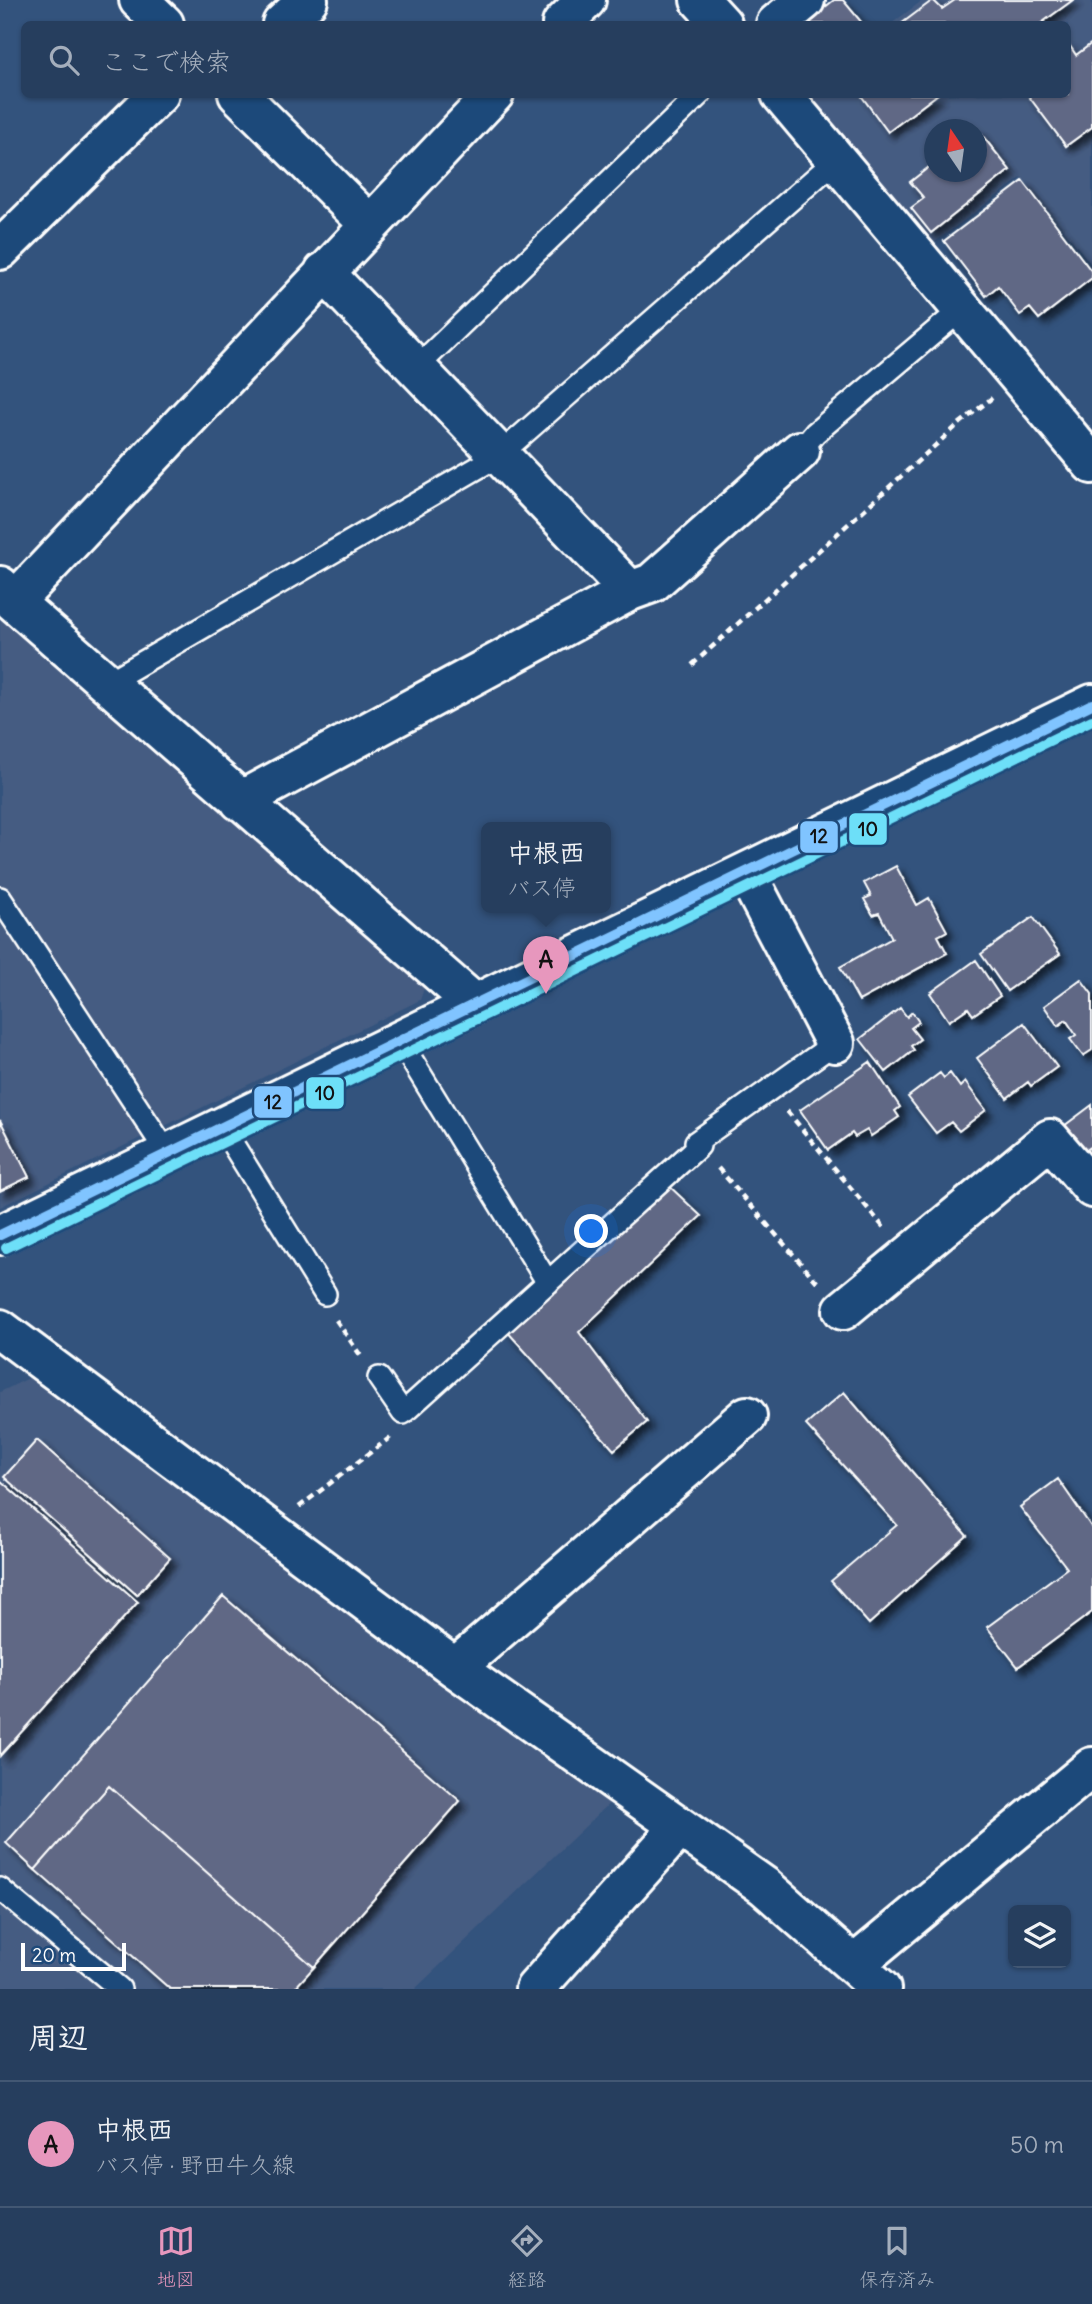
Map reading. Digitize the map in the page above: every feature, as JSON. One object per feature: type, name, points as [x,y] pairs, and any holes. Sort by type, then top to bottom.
[{"type":"street","points":[[139,0],[161,21]]},
{"type":"street","points":[[285,21],[308,0]]},
{"type":"street","points":[[565,21],[586,0]]},
{"type":"street","points":[[700,0],[719,21]]},
{"type":"street","points":[[780,21],[805,0]]},
{"type":"street","points":[[0,250],[155,98]]},
{"type":"street","points":[[242,98],[369,224]]},
{"type":"street","points":[[475,1004],[240,801],[7,594],[324,272],[490,98]]},
{"type":"street","points":[[784,98],[1092,464]]},
{"type":"street","points":[[324,272],[630,591]]},
{"type":"street","points":[[240,801],[630,591],[652,583],[800,451]]},
{"type":"street","points":[[0,1235],[1092,704]]},
{"type":"street","points":[[746,873],[835,1043]]},
{"type":"street","points":[[843,1311],[1050,1139],[1092,1188]]},
{"type":"street","points":[[0,1329],[455,1668],[764,1886],[867,1977],[1092,1767]]},
{"type":"street","points":[[455,1668],[747,1416]]},
{"type":"street","points":[[536,1989],[680,1827]]},
{"type":"lane","points":[[416,368],[696,98]]},
{"type":"lane","points":[[107,683],[498,456],[835,161]]},
{"type":"lane","points":[[800,451],[815,433],[962,309]]},
{"type":"lane","points":[[0,898],[168,1154]]},
{"type":"lane","points":[[400,1041],[548,1283]]},
{"type":"lane","points":[[379,1378],[403,1413],[699,1146],[696,1142],[835,1043]]},
{"type":"lane","points":[[222,1127],[325,1294]]},
{"type":"lane","points":[[0,1889],[120,1989]]},
{"type":"path","points":[[692,665],[959,424],[1019,377]]},
{"type":"path","points":[[769,1089],[908,1256]]},
{"type":"path","points":[[699,1146],[843,1311]]},
{"type":"path","points":[[325,1294],[329,1308],[379,1378]]},
{"type":"path","points":[[267,1530],[404,1427],[403,1413]]},
{"type":"shaded area","points":[[923,0],[1092,0],[1092,265],[1021,178],[931,245],[807,98],[1071,98],[1071,21],[895,21]]},
{"type":"shaded area","points":[[0,606],[426,983],[420,1000],[0,1207]]},
{"type":"shaded area","points":[[33,1376],[615,1798],[415,1989],[0,1989],[0,1392]]},
{"type":"building","points":[[834,0],[843,0],[860,21],[808,21]]},
{"type":"building","points":[[933,0],[942,9],[955,0],[1073,0],[1044,21],[905,21]]},
{"type":"building","points":[[1092,43],[1092,127],[1066,146],[1030,98],[1071,98],[1071,48],[1076,55]]},
{"type":"building","points":[[863,98],[933,98],[888,132]]},
{"type":"building","points":[[987,141],[1010,170],[931,233],[911,208],[924,198],[910,182],[924,171],[924,182],[987,182]]},
{"type":"building","points":[[1023,181],[1092,272],[1092,278],[1039,319],[1030,308],[1020,315],[998,286],[986,296],[944,241]]},
{"type":"building","points":[[896,866],[917,905],[929,898],[947,931],[938,936],[947,953],[859,1001],[840,967],[892,938],[879,913],[873,915],[864,899],[871,896],[864,883]]},
{"type":"building","points":[[1033,917],[1060,954],[1007,991],[981,954]]},
{"type":"building","points":[[976,960],[1000,996],[973,1015],[968,1008],[949,1021],[930,993]]},
{"type":"building","points":[[1081,979],[1092,994],[1092,1050],[1083,1056],[1070,1039],[1076,1035],[1066,1020],[1058,1026],[1044,1006]]},
{"type":"building","points":[[900,1008],[907,1017],[912,1012],[919,1022],[911,1028],[920,1039],[911,1046],[914,1050],[886,1072],[860,1039]]},
{"type":"building","points":[[1024,1023],[1057,1067],[1031,1086],[1028,1082],[1007,1098],[977,1058]]},
{"type":"building","points":[[870,1062],[900,1107],[895,1111],[899,1117],[871,1136],[867,1130],[855,1137],[852,1133],[828,1150],[800,1110]]},
{"type":"building","points":[[940,1073],[944,1078],[950,1073],[960,1087],[965,1082],[986,1110],[959,1131],[951,1122],[936,1133],[908,1097]]},
{"type":"building","points":[[1092,1105],[1092,1146],[1079,1155],[1060,1129]]},
{"type":"building","points":[[0,1120],[29,1177],[0,1191]]},
{"type":"building","points":[[666,1183],[701,1216],[579,1332],[647,1422],[614,1450],[505,1329]]},
{"type":"building","points":[[844,1392],[967,1536],[869,1624],[831,1581],[897,1525],[806,1425]]},
{"type":"building","points":[[37,1440],[170,1558],[137,1595],[4,1477]]},
{"type":"building","points":[[1058,1479],[1092,1528],[1092,1612],[1018,1667],[987,1627],[1067,1568],[1020,1507]]},
{"type":"building","points":[[0,1480],[138,1602],[0,1756]]},
{"type":"building","points":[[223,1596],[460,1801],[314,1967],[109,1786],[35,1870],[6,1843]]},
{"type":"building","points":[[109,1786],[314,1967],[294,1989],[170,1989],[35,1870]]},
{"type":"transit line","name":"12","points":[[0,1235],[1092,704]]},
{"type":"transit line","name":"10","points":[[6,1248],[1092,720]]},
{"type":"place","name":"中根西","points":[[546,994]]}]
